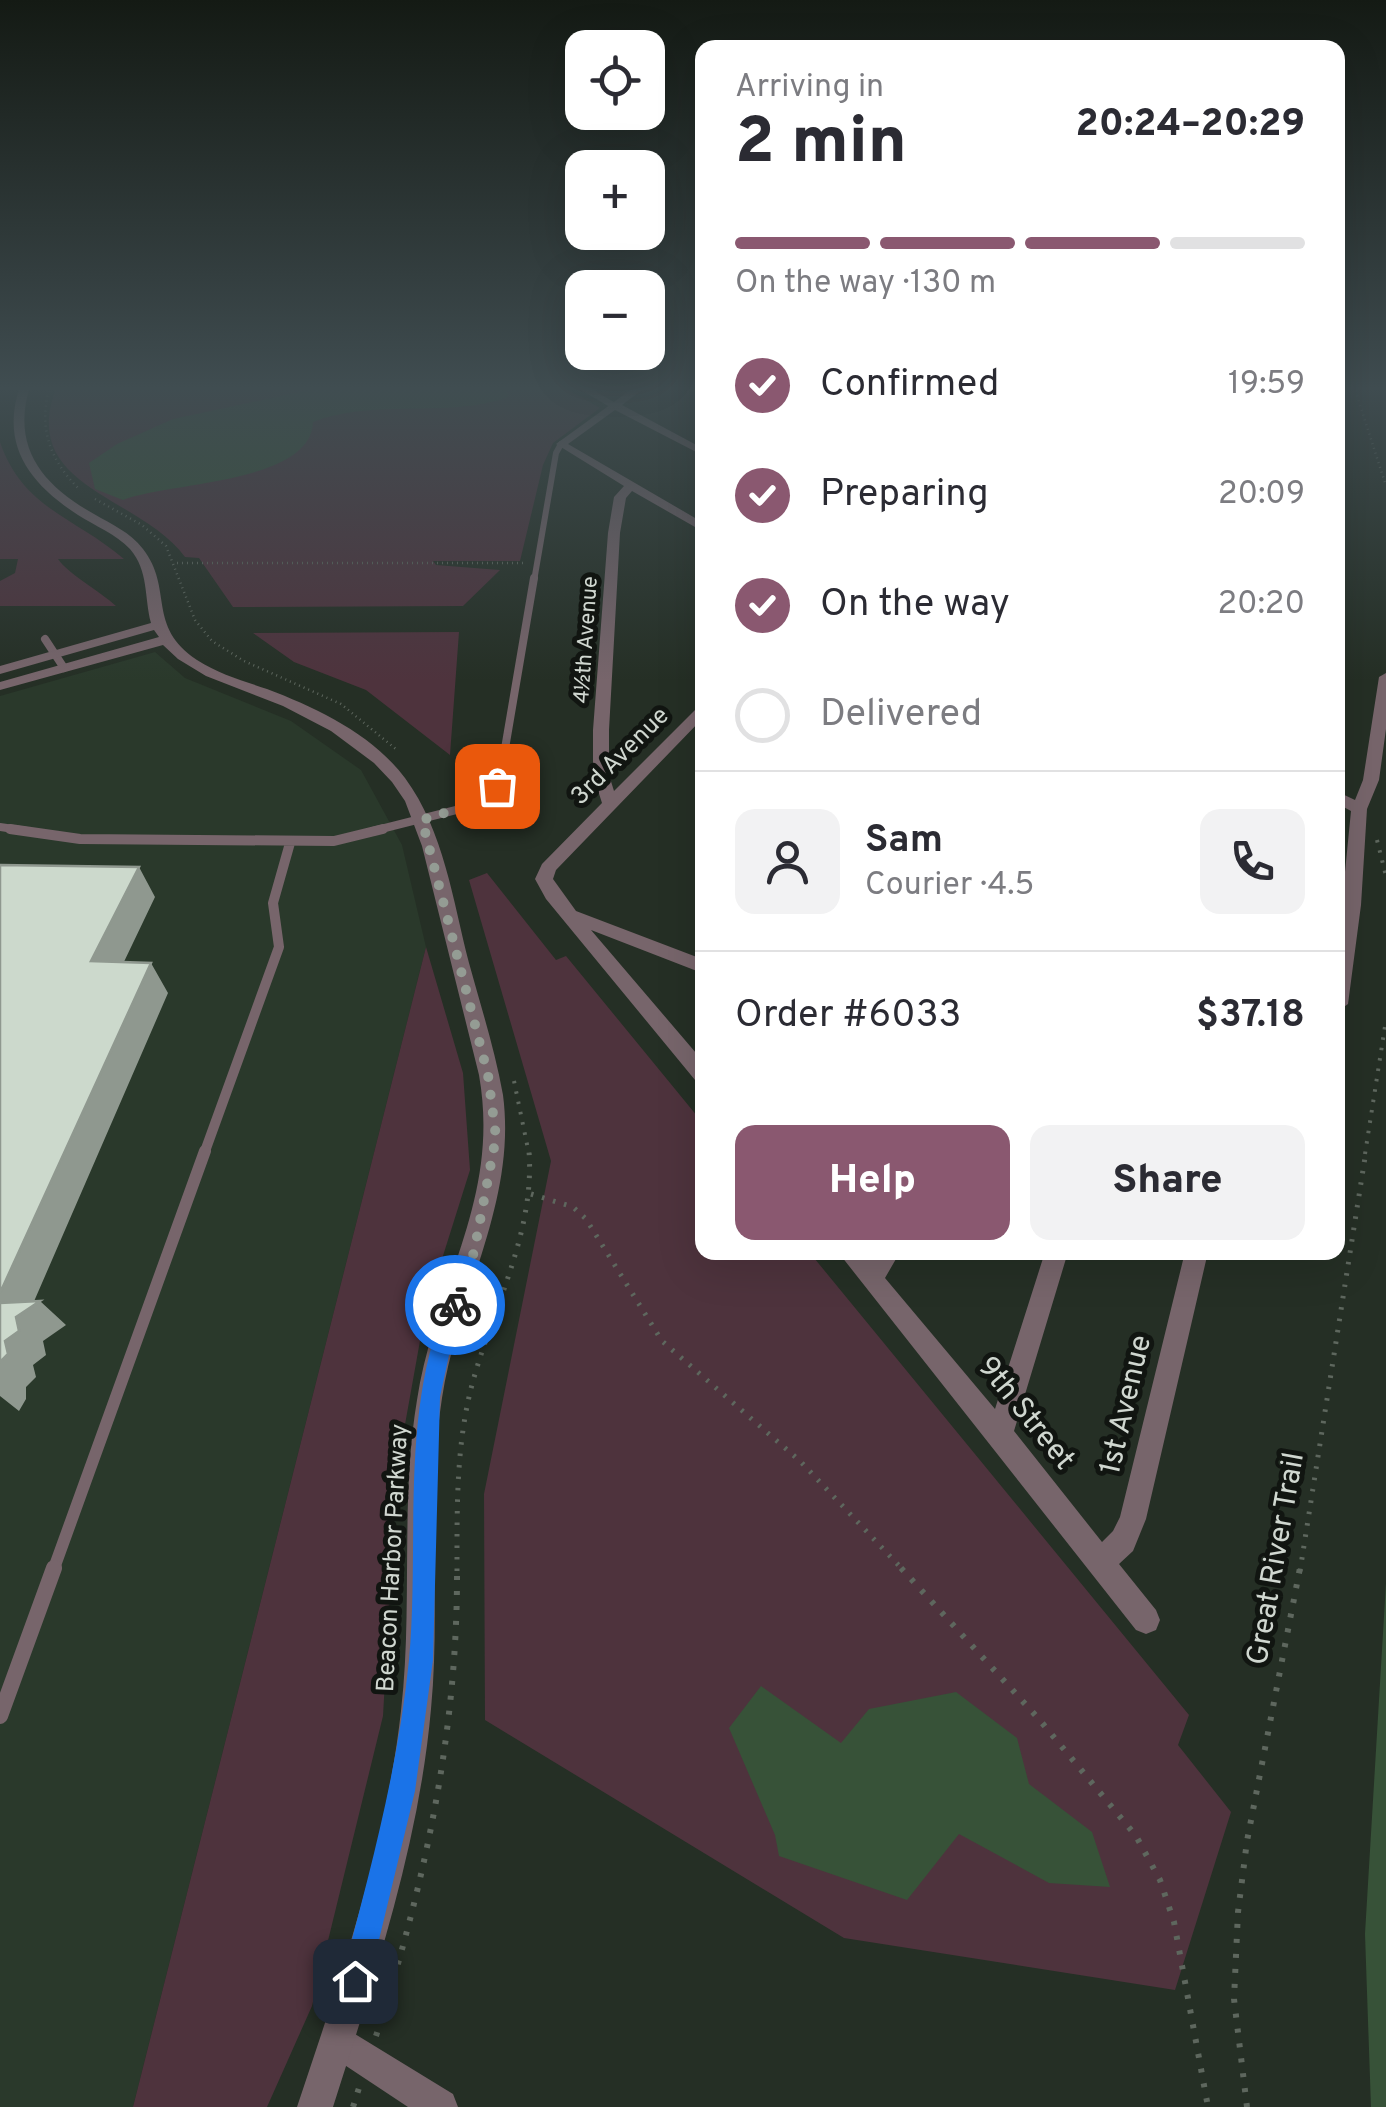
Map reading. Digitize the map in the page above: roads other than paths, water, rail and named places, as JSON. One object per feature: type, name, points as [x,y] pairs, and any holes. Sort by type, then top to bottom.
[{"type":"street","points":[[0,686],[60,661],[160,633],[151,575],[136,548],[44,484]]},
{"type":"street","name":"4½th Avenue","points":[[610,802],[601,776],[602,710],[614,534],[620,498],[631,484]]},
{"type":"street","points":[[632,484],[695,522]]},
{"type":"street","points":[[684,514],[695,508]]},
{"type":"street","name":"Beacon Harbor Parkway","points":[[160,633],[212,674],[301,708],[350,735],[400,781],[422,820],[488,1075],[496,1137],[474,1252],[441,1346],[430,1397],[421,1660],[403,1791],[375,1910],[315,2107]]},
{"type":"street","points":[[0,670],[60,661]]},
{"type":"street","points":[[1345,954],[1359,808],[1371,780],[1386,677]]},
{"type":"street","name":"3rd Avenue","points":[[571,914],[546,886],[548,868],[695,719]]},
{"type":"street","points":[[1345,801],[1359,808]]},
{"type":"street","points":[[571,914],[695,963]]},
{"type":"street","points":[[571,914],[695,1065]]},
{"type":"street","name":"9th Street","points":[[856,1260],[1000,1434],[1146,1620]]},
{"type":"street","points":[[871,1279],[884,1260]]},
{"type":"street","points":[[1000,1434],[1054,1260]]},
{"type":"street","name":"1st Avenue","points":[[1101,1562],[1124,1541],[1133,1519],[1194,1260]]},
{"type":"street","points":[[337,2040],[440,2107]]},
{"type":"lane","points":[[0,826],[80,839],[334,841],[480,802],[497,786],[553,484]]},
{"type":"lane","points":[[45,639],[60,661]]},
{"type":"lane","points":[[0,1716],[278,947],[273,902],[290,843]]}]
